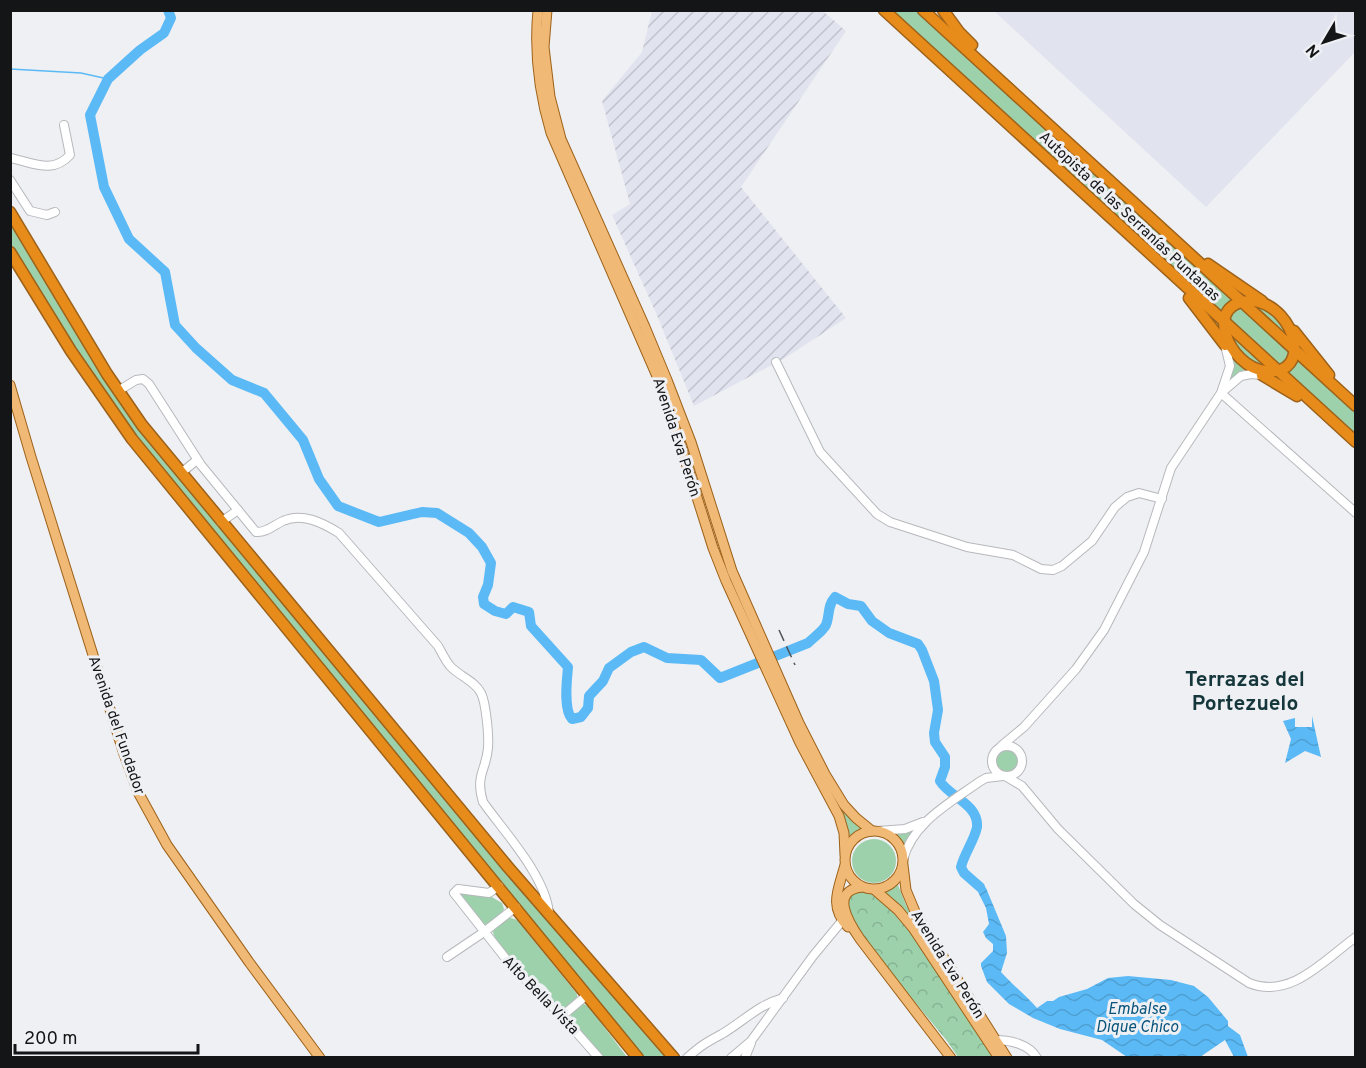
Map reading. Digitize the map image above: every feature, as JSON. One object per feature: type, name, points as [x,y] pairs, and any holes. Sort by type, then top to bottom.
[{"type":"highway","points":[[879,10],[931,53]]},
{"type":"highway","name":"Autopista de las Serranías Puntanas","points":[[884,10],[1356,442]]},
{"type":"highway","name":"Autopista de las Serranías Puntanas","points":[[925,10],[1352,403]]},
{"type":"highway","points":[[943,10],[962,36],[1053,120],[1086,160]]},
{"type":"highway","points":[[10,212],[118,391],[142,425],[480,833],[674,1058]]},
{"type":"highway","points":[[1180,245],[1272,308],[1352,403]]},
{"type":"highway","points":[[10,252],[71,351],[132,439],[638,1058]]},
{"type":"highway","points":[[1168,272],[1227,344],[1263,373],[1326,414]]},
{"type":"highway","points":[[1227,344],[1224,322],[1230,309],[1242,302],[1260,302],[1272,308]]},
{"type":"highway","points":[[1263,373],[1287,364],[1294,350],[1293,334],[1286,322]]},
{"type":"main road","name":"Avenida Eva Perón","points":[[538,10],[536,40],[538,73],[544,112],[551,133],[663,390],[713,548],[777,682],[800,743],[839,816],[844,833],[845,860]]},
{"type":"main road","name":"Avenida Eva Perón","points":[[547,10],[544,46],[550,97],[561,139],[663,369],[691,442],[723,549],[757,638]]},
{"type":"main road","name":"Avenida del Fundador","points":[[10,385],[124,754],[138,792],[179,863],[320,1058]]},
{"type":"main road","name":"Avenida Eva Perón","points":[[777,682],[838,797],[856,818],[875,831]]},
{"type":"main road","points":[[845,860],[849,876],[862,887],[875,890],[892,884],[898,877],[903,862],[900,847],[891,837],[875,831],[862,834],[853,840],[845,860],[836,906],[842,921],[860,939]]},
{"type":"main road","name":"Avenida Eva Perón","points":[[903,862],[906,890],[916,914],[1007,1058]]},
{"type":"main road","points":[[862,887],[851,890],[844,902],[847,919],[951,1058]]},
{"type":"main road","name":"Avenida Eva Perón","points":[[875,890],[891,903],[913,928],[999,1058]]},
{"type":"street","points":[[10,158],[43,167],[56,166],[70,155],[64,125]]},
{"type":"street","points":[[10,180],[30,211],[47,215],[55,212]]},
{"type":"street","points":[[979,782],[991,762],[993,752],[1024,727],[1081,663],[1104,630],[1143,552],[1174,461],[1221,392],[1230,366],[1227,344]]},
{"type":"street","points":[[777,362],[820,452],[877,514],[890,522],[967,547],[1013,555],[1041,569],[1053,570],[1062,566],[1092,541],[1115,507],[1127,497],[1139,493],[1162,499]]},
{"type":"street","points":[[1221,392],[1244,375],[1263,373]]},
{"type":"street","points":[[118,391],[136,380],[143,380],[149,384],[197,460],[256,532],[262,532],[296,517],[326,525],[339,533],[438,646],[450,666],[477,687],[483,695],[488,738],[488,749],[479,777],[483,802],[539,879],[548,899],[549,913]]},
{"type":"street","points":[[1221,392],[1356,513]]},
{"type":"street","points":[[181,473],[197,460]]},
{"type":"street","points":[[221,522],[238,510]]},
{"type":"street","points":[[1022,786],[1022,762],[1019,752],[1024,727]]},
{"type":"street","points":[[1001,746],[1011,746],[1019,752]]},
{"type":"street","points":[[991,762],[994,771],[1022,786],[1045,815],[1134,904],[1160,925],[1249,983],[1261,988],[1283,986],[1303,976],[1356,937]]},
{"type":"street","points":[[875,831],[913,827],[932,817],[986,778],[1014,775],[1021,767]]},
{"type":"street","points":[[903,862],[910,841],[932,817]]},
{"type":"street","name":"Alto Bella Vista","points":[[499,886],[489,893],[458,888],[454,894],[510,964],[562,1016],[599,1058]]},
{"type":"street","points":[[447,957],[516,907]]},
{"type":"street","points":[[745,1058],[752,1041],[813,956],[842,921]]},
{"type":"street","points":[[562,1016],[587,995]]},
{"type":"street","points":[[687,1058],[706,1041],[722,1034],[766,1003],[783,998]]},
{"type":"street","points":[[995,1040],[1024,1046],[1033,1051],[1037,1058]]},
{"type":"street","points":[[731,1058],[752,1041]]},
{"type":"shaded area","points":[[652,11],[823,11],[846,31],[741,187],[846,318],[785,358],[694,406],[612,215],[630,204],[602,101],[642,52]]},
{"type":"shaded area","points":[[994,11],[1355,11],[1355,52],[1206,207]]},
{"type":"green space","points":[[891,11],[917,11],[1236,301],[1222,316]]},
{"type":"green space","points":[[10,218],[112,388],[670,1057],[642,1057],[127,427],[56,320],[11,244]]},
{"type":"green space","points":[[1250,305],[1266,310],[1276,317],[1291,342]]},
{"type":"green space","points":[[1241,306],[1290,351],[1287,360],[1277,366],[1227,320]]},
{"type":"green space","points":[[1227,330],[1267,367],[1248,360]]},
{"type":"green space","points":[[1229,350],[1259,373],[1231,380],[1228,378]]},
{"type":"green space","points":[[1299,359],[1355,411],[1355,437],[1286,373]]},
{"type":"green space","points":[[793,719],[863,828],[850,838],[846,826]]},
{"type":"green space","points":[[1007,750],[1015,753],[1018,761],[1015,769],[1007,772],[999,769],[996,761],[999,753]]},
{"type":"green space","points":[[917,827],[904,849],[898,841],[885,832]]},
{"type":"green space","points":[[874,839],[883,840],[890,845],[895,852],[895,870],[890,877],[883,882],[874,883],[865,882],[858,877],[853,870],[852,861],[853,852],[858,845],[865,840]]},
{"type":"green space","points":[[896,880],[916,924],[1004,1057],[893,900],[883,891]]},
{"type":"green space","points":[[864,890],[878,896],[903,921],[996,1057],[958,1057],[855,929],[846,907],[850,893]]},
{"type":"green space","points":[[459,895],[490,896],[502,903],[504,909],[499,917],[483,926]]},
{"type":"green space","points":[[508,917],[517,920],[577,994],[577,1000],[569,1007],[561,1009],[558,1007],[545,986],[527,976],[501,949],[493,929]]},
{"type":"green space","points":[[579,1004],[588,1006],[627,1057],[603,1057],[571,1021],[571,1011]]},
{"type":"water","points":[[1312,716],[1321,757],[1305,751],[1285,763],[1291,739],[1283,721],[1295,718],[1295,727],[1312,727]]},
{"type":"water","name":"Embalse Dique Chico","points":[[970,876],[979,880],[986,888],[1006,936],[1007,953],[1001,972],[1037,1008],[1047,1001],[1087,989],[1108,978],[1128,976],[1171,980],[1194,986],[1208,997],[1228,1021],[1228,1026],[1240,1035],[1248,1057],[1234,1057],[1225,1040],[1200,1057],[1127,1057],[1102,1040],[1060,1029],[1033,1018],[1009,1004],[987,982],[981,966],[981,963],[993,951],[993,944],[983,932],[989,924],[986,908]]},
{"type":"waterway","points":[[168,10],[171,18],[164,33],[140,50],[108,79],[90,115],[104,187],[129,239],[165,272],[175,325],[196,348],[232,380],[264,393],[303,440],[319,479],[338,506],[379,522],[422,512],[437,513],[469,533],[482,547],[491,563],[488,585],[483,597],[484,604],[495,611],[506,614],[513,607],[529,612],[531,626],[568,667],[567,708],[572,719],[581,717],[588,708],[589,696],[603,681],[609,668],[631,652],[644,647],[667,658],[701,660],[720,678],[808,643],[826,625],[835,597],[848,604],[861,606],[872,621],[889,633],[918,644],[922,650],[934,681],[938,710],[934,733],[935,742],[945,757],[945,767],[940,781],[968,806],[976,819],[976,832],[961,867],[964,873],[980,887]]},
{"type":"waterway","points":[[10,69],[81,73],[108,79]]},
{"type":"railway","points":[[779,630],[795,665]]},
{"type":"district","name":"Terrazas del Portezuelo","points":[[1245,691]]}]
